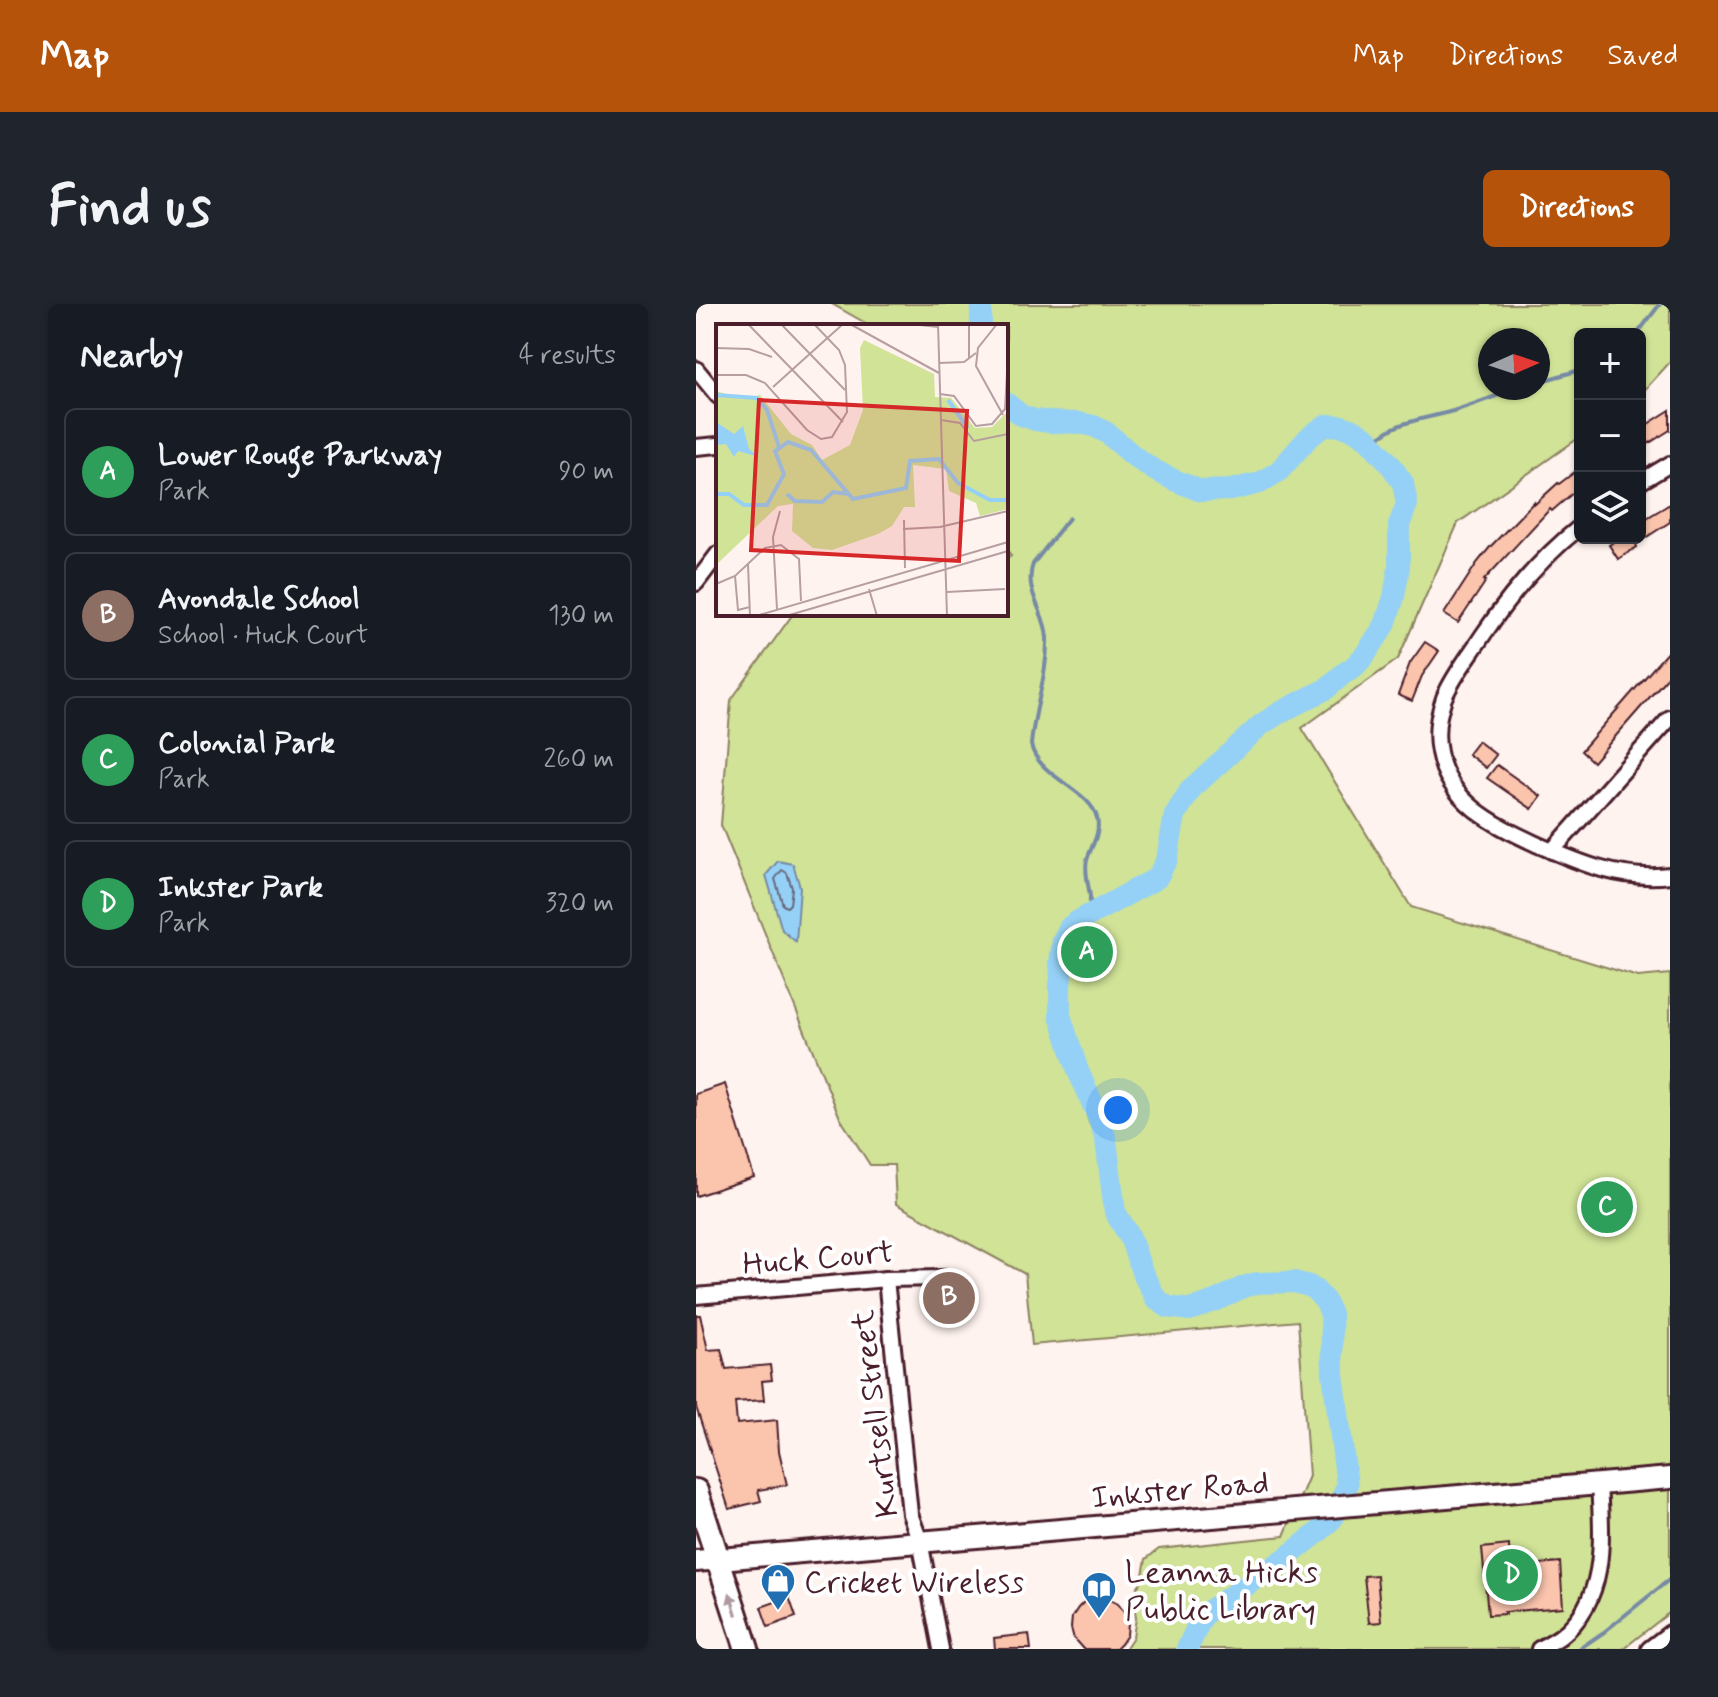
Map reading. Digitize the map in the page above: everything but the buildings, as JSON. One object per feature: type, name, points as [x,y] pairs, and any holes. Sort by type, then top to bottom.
[{"type":"main road","name":"Inkster Road","points":[[696,1561],[1670,1478]]},
{"type":"main road","points":[[696,1491],[747,1649]]},
{"type":"street","points":[[696,369],[716,394]]},
{"type":"street","points":[[696,447],[716,445]]},
{"type":"street","points":[[1646,478],[1670,464]]},
{"type":"street","points":[[1574,533],[1525,579],[1493,621],[1446,694],[1437,730],[1442,765],[1459,796],[1490,821],[1552,851],[1621,875],[1670,875]]},
{"type":"street","points":[[696,583],[716,557]]},
{"type":"street","points":[[1552,851],[1670,718]]},
{"type":"street","name":"Huck Court","points":[[696,1296],[886,1279],[944,1278]]},
{"type":"street","name":"Kurtsell Street","points":[[886,1279],[910,1512],[920,1541],[941,1649]]},
{"type":"street","points":[[1539,1649],[1561,1636],[1586,1608],[1598,1573],[1602,1541],[1599,1484]]},
{"type":"street","points":[[1649,1649],[1670,1633]]},
{"type":"green space","points":[[832,304],[1670,304],[1670,362],[1646,388],[1646,328],[1574,328],[1574,441],[1458,523],[1398,659],[1302,728],[1411,907],[1638,977],[1670,974],[1670,1612],[1623,1649],[1125,1649],[1133,1637],[1136,1618],[1133,1594],[1142,1580],[1146,1559],[1159,1549],[1284,1536],[1309,1476],[1298,1321],[1032,1345],[1025,1274],[896,1204],[894,1165],[870,1165],[840,1118],[721,825],[731,700],[792,616],[1008,616],[1008,558],[1011,556],[1008,551],[1008,324],[867,324]]},
{"type":"water","points":[[778,861],[793,864],[800,887],[796,942],[782,930],[766,875]]},
{"type":"waterway","points":[[981,304],[981,324]]},
{"type":"waterway","points":[[1642,328],[1660,304]]},
{"type":"waterway","points":[[1550,379],[1574,372]]},
{"type":"waterway","points":[[1373,445],[1398,426],[1485,400]]},
{"type":"waterway","points":[[1008,405],[1021,415],[1035,420],[1094,426],[1154,470],[1201,491],[1231,490],[1260,483],[1279,471],[1320,429],[1327,425],[1342,426],[1368,439],[1390,464],[1403,483],[1407,504],[1399,525],[1399,567],[1394,597],[1385,625],[1365,655],[1326,689],[1262,724],[1191,789],[1175,815],[1167,859],[1157,878],[1075,923],[1063,941],[1060,1015],[1078,1071],[1106,1140],[1115,1212],[1130,1237],[1142,1272],[1156,1299],[1168,1307],[1190,1310],[1257,1283],[1294,1282],[1315,1290],[1331,1314],[1333,1373],[1347,1485],[1339,1506],[1321,1530],[1206,1613],[1187,1649]]},
{"type":"waterway","points":[[1069,518],[1033,564],[1031,574],[1033,592],[1047,638],[1031,745],[1043,766],[1085,799],[1097,818],[1097,835],[1086,864],[1089,916]]},
{"type":"waterway","points":[[1579,1649],[1670,1579]]},
{"type":"place","name":"Lower Rouge Parkway","points":[[1087,952]]},
{"type":"place","name":"Colonial Park","points":[[1607,1207]]},
{"type":"place","name":"Avondale School","points":[[949,1298]]},
{"type":"place","name":"Inkster Park","points":[[1512,1575]]},
{"type":"place","name":"Cricket Wireless","points":[[778,1612]]},
{"type":"place","name":"Leanna Hicks Public Library","points":[[1099,1620]]}]
